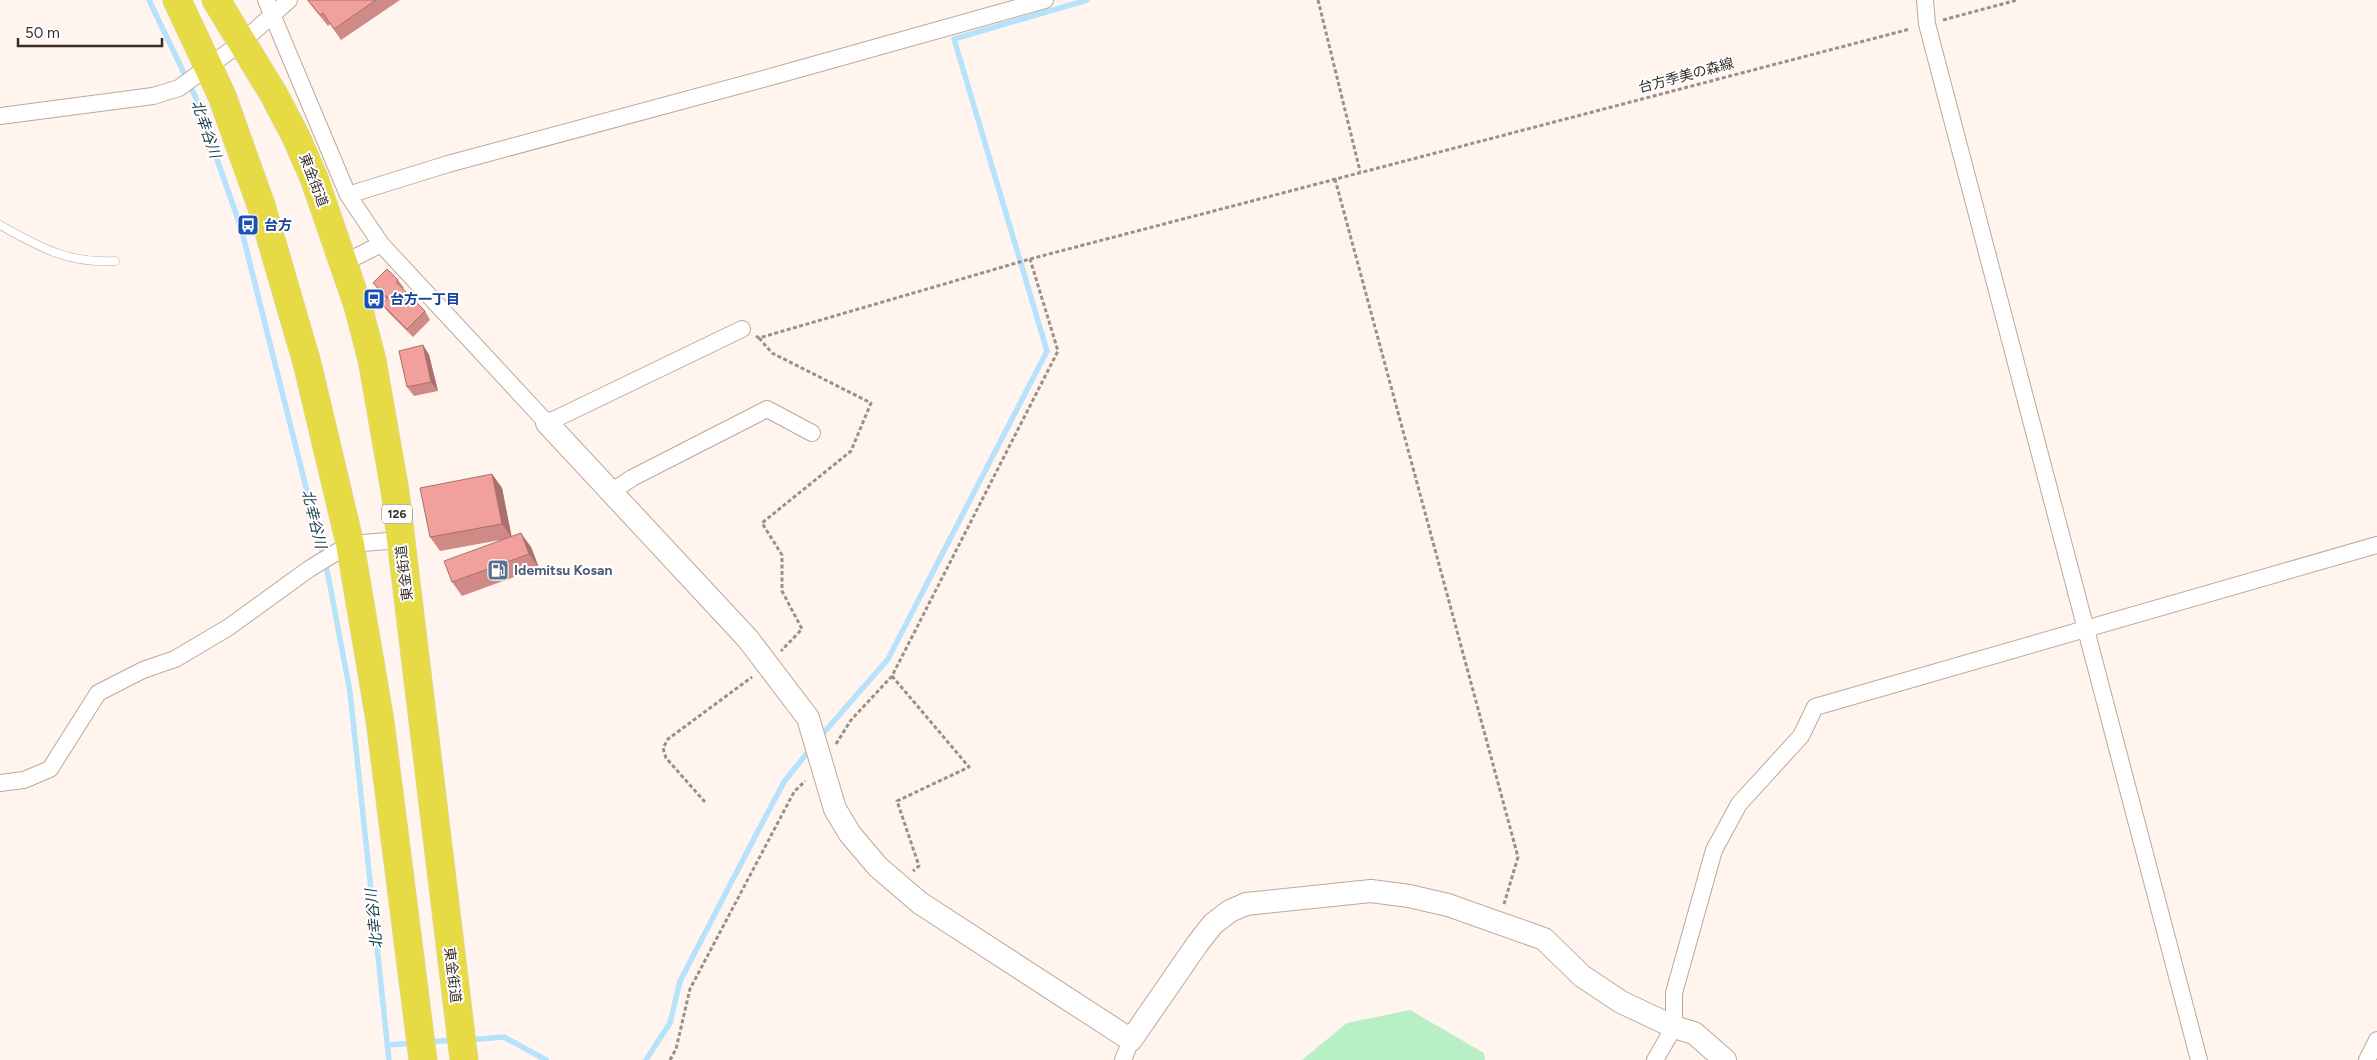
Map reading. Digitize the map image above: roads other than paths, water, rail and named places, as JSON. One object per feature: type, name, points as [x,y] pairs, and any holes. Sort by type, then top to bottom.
[{"type":"highway","points":[[176,0],[222,96],[261,205],[308,363],[350,544],[380,721],[423,1060]]},
{"type":"highway","name":"東金街道","points":[[216,0],[273,93],[296,137],[314,178],[344,262],[372,360],[395,491],[464,1060]]},
{"type":"street","points":[[0,116],[153,96],[179,88],[242,42],[270,7],[289,0]]},
{"type":"street","points":[[348,195],[448,164],[1045,0]]},
{"type":"street","points":[[1925,0],[1927,24],[2084,629],[2199,1060]]},
{"type":"street","points":[[270,7],[348,195],[381,244],[748,639],[808,718],[835,809],[850,834],[897,885],[920,903],[1127,1050],[1198,942],[1213,924],[1230,911],[1246,904],[1371,891],[1417,897],[1448,905],[1544,939],[1582,976],[1605,992],[1674,1028],[1694,1034],[1725,1060]]},
{"type":"street","points":[[344,262],[381,244]]},
{"type":"street","points":[[547,423],[742,329]]},
{"type":"street","points":[[611,492],[632,478],[767,409],[812,433]]},
{"type":"street","points":[[0,783],[24,780],[50,769],[98,693],[143,670],[175,658],[214,636],[310,569],[350,544],[400,540]]},
{"type":"street","points":[[1655,1060],[1674,1028],[1674,994],[1714,850],[1739,804],[1801,736],[1815,707],[2377,545]]},
{"type":"street","points":[[2368,1060],[2377,1040]]},
{"type":"lane","points":[[0,225],[28,241],[58,254],[91,263],[115,261]]},
{"type":"waterway","name":"北幸谷川","points":[[149,0],[195,96],[241,228],[328,575],[350,692],[389,1060]]},
{"type":"waterway","points":[[820,737],[888,659],[1047,351],[954,39],[1087,0]]},
{"type":"waterway","points":[[646,1060],[670,1023],[680,981],[758,831],[784,782],[811,748]]},
{"type":"waterway","points":[[469,1040],[504,1037],[546,1060]]},
{"type":"waterway","points":[[429,1042],[455,1040]]},
{"type":"waterway","points":[[387,1045],[415,1043]]},
{"type":"place","name":"台方","points":[[248,225]]},
{"type":"place","name":"台方一丁目","points":[[374,299]]},
{"type":"place","name":"Idemitsu Kosan","points":[[498,570]]}]
